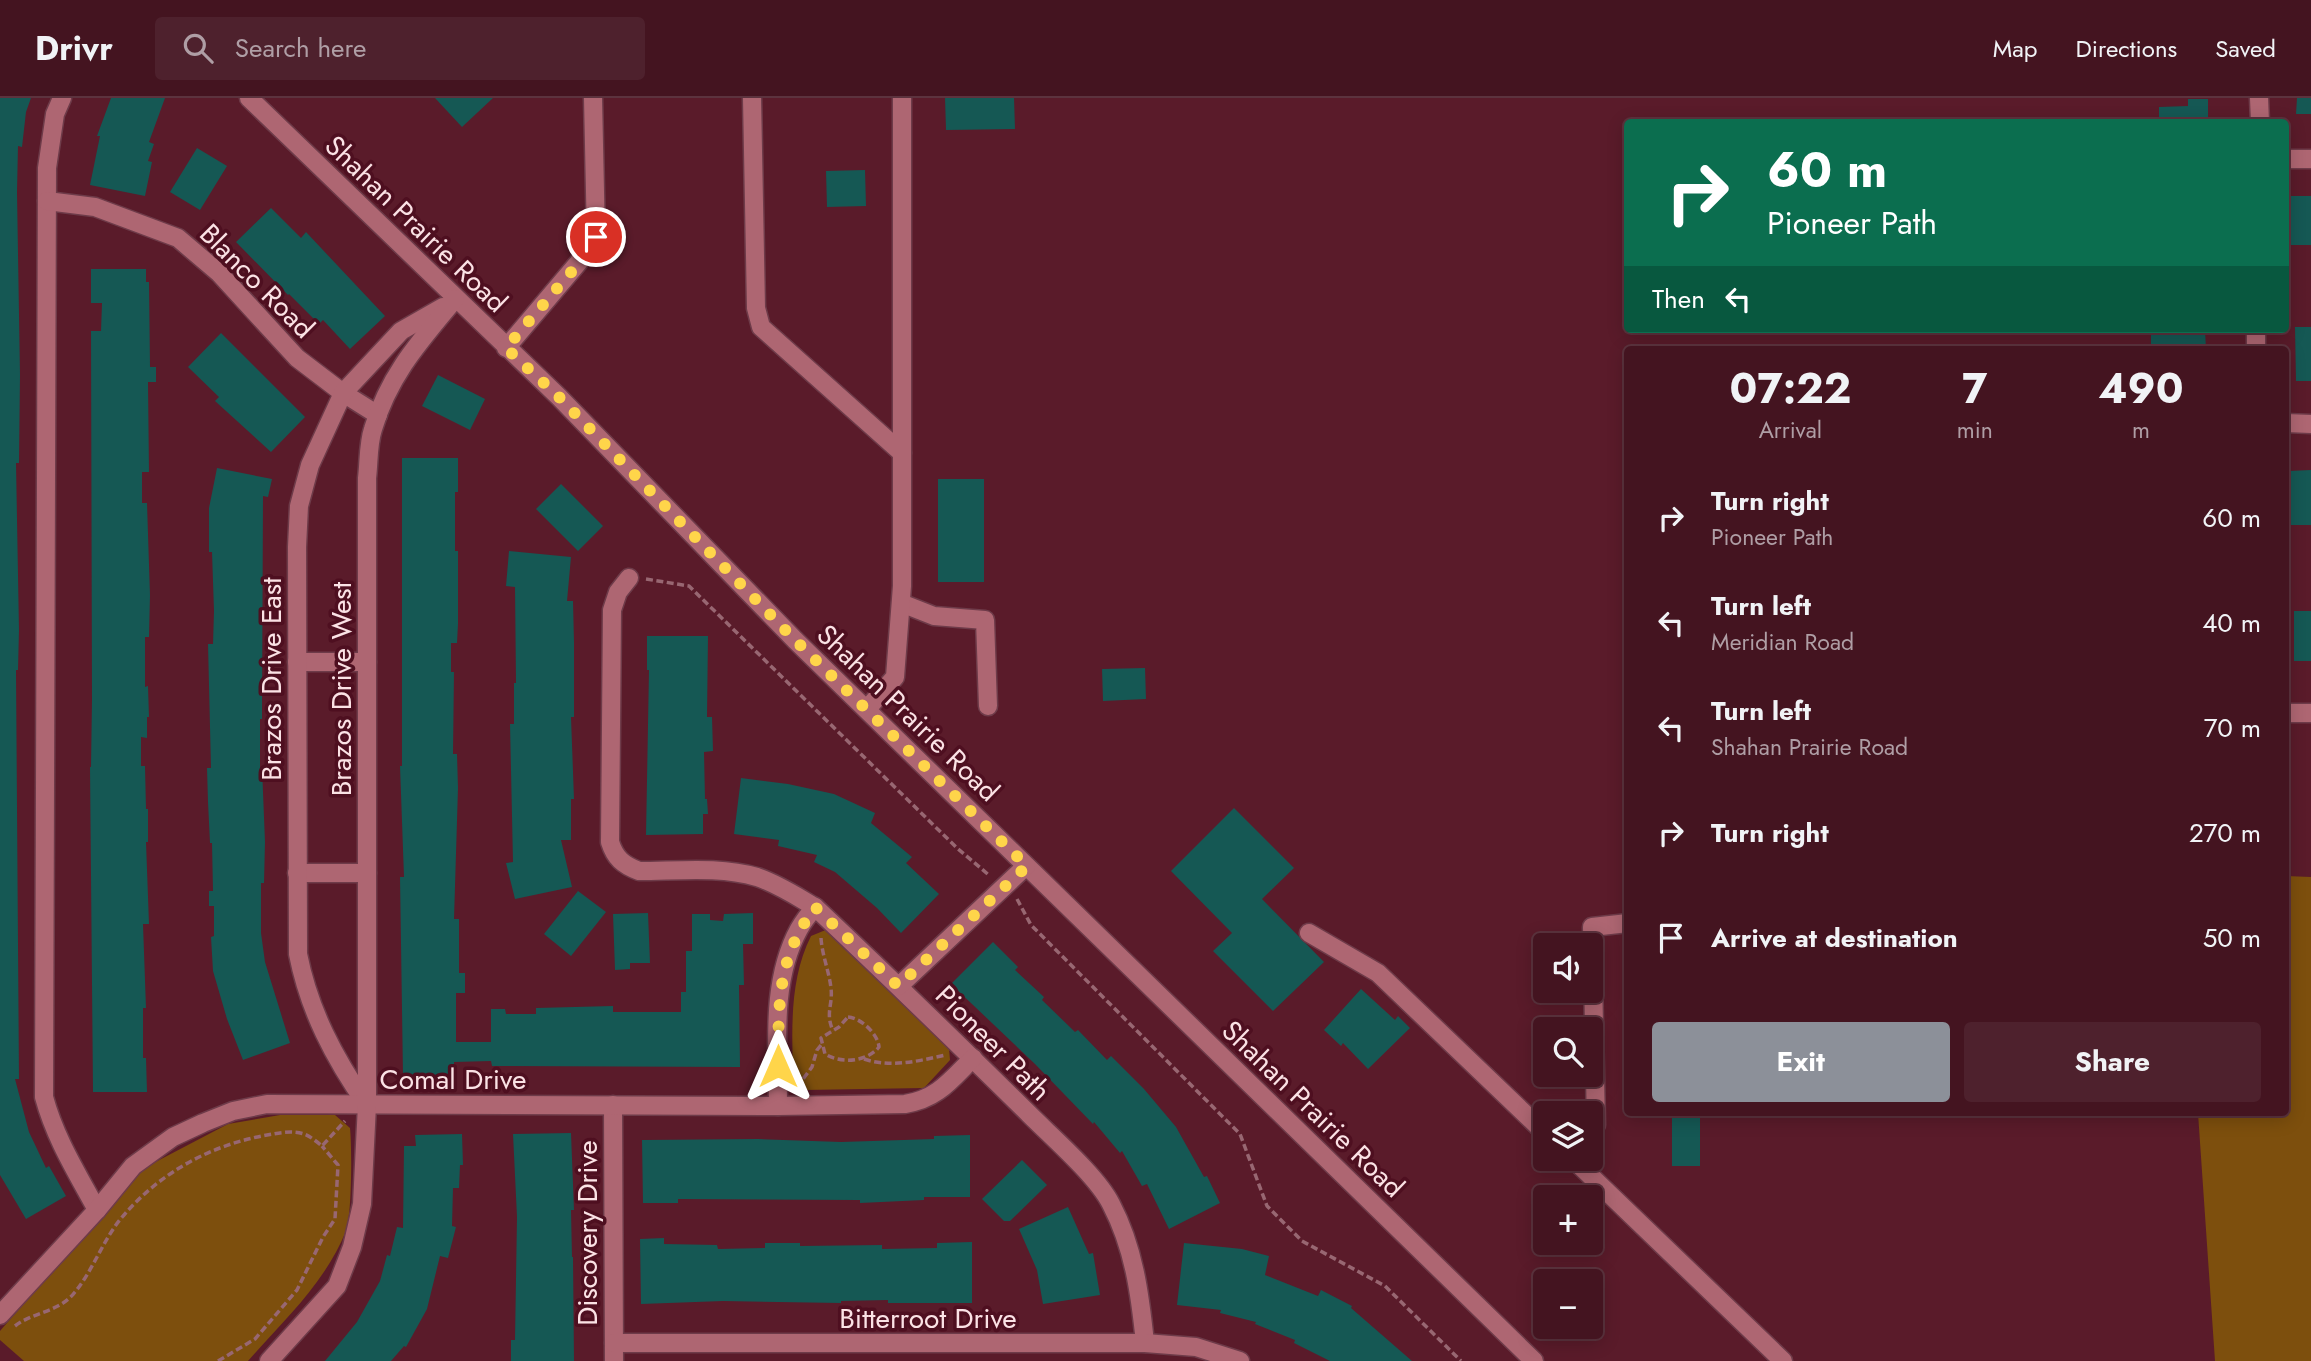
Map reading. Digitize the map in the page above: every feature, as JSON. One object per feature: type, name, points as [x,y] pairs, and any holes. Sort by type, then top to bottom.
[{"type":"street","points":[[62,98],[55,114],[47,168],[44,1097],[59,1142],[97,1210]]},
{"type":"street","name":"Shahan Prairie Road","points":[[249,98],[559,397],[867,709],[1534,1361]]},
{"type":"street","points":[[506,348],[578,264],[596,237],[593,98]]},
{"type":"street","points":[[752,98],[756,308],[761,327],[902,453]]},
{"type":"street","points":[[867,709],[895,677],[901,603],[902,98]]},
{"type":"street","points":[[2259,98],[2260,119]]},
{"type":"street","points":[[2289,159],[2311,159]]},
{"type":"street","name":"Blanco Road","points":[[47,201],[95,207],[178,238],[219,273],[296,358],[378,415]]},
{"type":"street","name":"Brazos Drive East","points":[[367,1105],[348,1079],[320,1026],[304,987],[298,954],[299,506],[310,465],[343,393],[401,331],[455,299]]},
{"type":"street","name":"Brazos Drive West","points":[[269,1361],[337,1286],[352,1247],[362,1204],[367,1105],[367,478],[372,431],[405,359],[455,299]]},
{"type":"street","points":[[2289,423],[2311,424]]},
{"type":"street","name":"Pioneer Path","points":[[629,578],[618,592],[612,610],[610,842],[613,853],[628,867],[639,871],[729,871],[757,877],[785,889],[815,907],[973,1059],[1082,1168],[1110,1202],[1130,1246],[1140,1293],[1145,1343]]},
{"type":"street","points":[[901,603],[934,616],[985,620],[988,706]]},
{"type":"street","points":[[297,663],[367,662]]},
{"type":"street","points":[[2289,712],[2311,713]]},
{"type":"street","points":[[898,986],[1027,866]]},
{"type":"street","points":[[298,873],[367,873]]},
{"type":"street","points":[[778,1105],[779,1002],[782,980],[786,960],[799,929],[815,907]]},
{"type":"street","points":[[1596,1101],[1592,928],[1624,924]]},
{"type":"street","points":[[1309,933],[1378,973],[1533,1122]]},
{"type":"street","name":"Comal Drive","points":[[0,1315],[97,1210],[133,1166],[173,1137],[233,1111],[267,1104],[905,1104],[935,1095],[973,1059]]},
{"type":"street","name":"Discovery Drive","points":[[613,1105],[614,1352]]},
{"type":"street","points":[[1586,1171],[1783,1361]]},
{"type":"street","name":"Bitterroot Drive","points":[[614,1352],[1145,1343],[1196,1347],[1240,1361]]},
{"type":"path","points":[[629,578],[689,586],[957,848],[1017,900],[1031,925],[1240,1134],[1267,1206],[1302,1241],[1385,1286],[1461,1361]]},
{"type":"path","points":[[821,933],[822,953],[831,984],[828,1018],[833,1031]]},
{"type":"path","points":[[848,1017],[854,1017],[875,1034],[879,1047],[862,1058],[839,1060],[825,1054],[822,1044],[821,1038],[848,1017]]},
{"type":"path","points":[[797,1087],[812,1067],[817,1050],[822,1044]]},
{"type":"path","points":[[862,1058],[896,1064],[946,1055]]},
{"type":"path","points":[[322,1146],[345,1121]]},
{"type":"path","points":[[13,1328],[22,1320],[58,1307],[74,1294],[125,1214],[162,1180],[200,1155],[241,1140],[284,1132],[305,1134],[322,1146],[338,1165],[335,1219],[297,1290],[255,1339],[218,1361]]},
{"type":"shaded area","points":[[2289,876],[2311,877],[2311,1361],[2215,1361],[2198,1116],[2289,1116]]},
{"type":"shaded area","points":[[828,929],[949,1049],[950,1060],[924,1088],[804,1090],[793,1078],[793,1006],[799,970],[811,936]]},
{"type":"shaded area","points":[[280,1115],[335,1115],[350,1128],[351,1181],[348,1223],[337,1250],[315,1284],[248,1361],[24,1361],[0,1340],[0,1331],[144,1168],[228,1124]]},
{"type":"building","points":[[0,98],[31,98],[26,112],[22,147],[18,146],[17,192],[20,375],[19,463],[16,463],[19,630],[16,670],[19,1079],[15,1079],[29,1132],[46,1168],[49,1166],[66,1196],[26,1219],[0,1175]]},
{"type":"building","points":[[111,98],[165,98],[149,142],[154,144],[148,161],[152,162],[145,196],[90,185],[100,136],[97,136]]},
{"type":"building","points":[[435,98],[493,98],[462,127]]},
{"type":"building","points":[[945,98],[1014,98],[1015,129],[946,130]]},
{"type":"building","points":[[2297,98],[2311,98],[2311,114],[2296,114]]},
{"type":"building","points":[[2188,99],[2208,99],[2208,119],[2159,119],[2159,107],[2188,106]]},
{"type":"building","points":[[197,148],[227,166],[200,210],[170,192]]},
{"type":"building","points":[[865,170],[866,206],[827,207],[826,171]]},
{"type":"building","points":[[2291,196],[2311,196],[2311,245],[2291,245]]},
{"type":"building","points":[[271,208],[301,238],[306,232],[385,316],[350,349],[323,320],[319,324],[288,295],[236,242]]},
{"type":"building","points":[[91,269],[146,269],[146,282],[149,282],[150,367],[156,367],[156,382],[148,382],[149,472],[142,472],[142,503],[147,503],[150,595],[149,637],[145,637],[145,687],[148,686],[149,717],[147,738],[141,737],[141,766],[145,766],[148,809],[146,842],[149,924],[143,924],[146,1008],[143,1008],[143,1058],[146,1058],[147,1092],[93,1092],[90,767],[91,331],[101,331],[102,303],[91,303]]},
{"type":"building","points":[[2295,327],[2311,327],[2311,381],[2296,381]]},
{"type":"building","points":[[221,333],[305,417],[271,452],[215,401],[219,397],[188,367]]},
{"type":"building","points":[[2151,333],[2205,333],[2206,346],[2151,346]]},
{"type":"building","points":[[438,375],[485,399],[470,430],[422,406]]},
{"type":"building","points":[[402,458],[458,458],[455,551],[458,551],[458,624],[457,643],[451,643],[451,672],[454,672],[453,754],[457,754],[458,788],[454,919],[459,919],[459,973],[465,973],[465,993],[456,993],[456,1042],[491,1042],[491,1009],[505,1009],[506,1014],[536,1014],[536,1008],[613,1006],[613,1012],[681,1012],[681,992],[686,992],[686,951],[692,951],[692,914],[710,914],[710,920],[723,921],[724,914],[753,913],[753,944],[743,944],[744,985],[739,985],[740,1067],[492,1066],[491,1061],[454,1062],[454,1075],[403,1076],[400,877],[404,877],[400,766]]},
{"type":"building","points":[[217,468],[272,479],[268,497],[263,496],[260,768],[262,767],[265,842],[264,883],[261,883],[261,933],[265,962],[290,1043],[243,1060],[213,971],[211,937],[214,936],[214,906],[209,906],[209,891],[213,891],[207,768],[211,768],[208,644],[213,644],[214,611],[212,552],[209,552],[209,508]]},
{"type":"building","points":[[2311,470],[2311,525],[2290,525],[2289,471]]},
{"type":"building","points":[[938,479],[984,479],[984,582],[938,582]]},
{"type":"building","points":[[561,484],[603,526],[578,551],[536,509]]},
{"type":"building","points":[[509,551],[571,557],[567,601],[573,601],[574,642],[574,717],[571,717],[574,799],[571,799],[571,840],[561,840],[572,887],[515,899],[506,863],[513,862],[510,724],[514,724],[516,683],[515,587],[506,586]]},
{"type":"building","points":[[2294,611],[2311,611],[2311,661],[2294,661]]},
{"type":"building","points":[[647,636],[708,636],[707,717],[712,717],[713,751],[704,752],[708,814],[703,814],[703,834],[646,835],[649,670]]},
{"type":"building","points":[[1145,668],[1146,699],[1103,701],[1102,669]]},
{"type":"building","points":[[741,778],[834,794],[875,813],[871,823],[912,857],[906,863],[939,894],[901,933],[835,872],[814,862],[817,855],[778,846],[779,840],[734,834]]},
{"type":"building","points":[[1234,808],[1294,868],[1262,899],[1324,962],[1273,1011],[1213,951],[1232,933],[1171,871]]},
{"type":"building","points":[[578,891],[606,912],[571,956],[544,934]]},
{"type":"building","points":[[648,913],[650,963],[630,963],[630,969],[615,970],[613,914]]},
{"type":"building","points":[[993,942],[1018,967],[1015,970],[1044,997],[1042,1000],[1075,1032],[1078,1030],[1107,1060],[1111,1056],[1144,1089],[1176,1127],[1204,1177],[1207,1176],[1220,1203],[1169,1229],[1147,1184],[1142,1186],[1122,1151],[1120,1153],[1094,1122],[1093,1124],[951,984]]},
{"type":"building","points":[[1361,989],[1395,1020],[1398,1016],[1410,1028],[1368,1069],[1343,1043],[1341,1046],[1324,1030]]},
{"type":"building","points":[[1672,1116],[1700,1116],[1700,1166],[1672,1166]]},
{"type":"building","points":[[571,1133],[574,1361],[511,1361],[511,1340],[515,1340],[517,1217],[513,1134]]},
{"type":"building","points":[[462,1134],[463,1165],[460,1165],[459,1188],[453,1188],[452,1226],[456,1227],[448,1258],[440,1256],[427,1309],[406,1347],[391,1361],[325,1361],[357,1322],[380,1281],[397,1227],[403,1228],[404,1146],[416,1146],[415,1135]]},
{"type":"building","points":[[970,1135],[970,1197],[924,1197],[924,1200],[860,1203],[860,1200],[678,1199],[678,1203],[643,1203],[642,1140],[758,1139],[841,1142]]},
{"type":"building","points":[[1022,1160],[1047,1185],[1010,1221],[1004,1221],[982,1199]]},
{"type":"building","points":[[1068,1207],[1089,1254],[1093,1253],[1100,1295],[1043,1304],[1037,1270],[1019,1229]]},
{"type":"building","points":[[664,1238],[664,1244],[717,1245],[718,1249],[765,1248],[765,1243],[800,1243],[800,1246],[882,1245],[882,1249],[937,1248],[937,1243],[972,1242],[972,1303],[888,1303],[888,1300],[841,1303],[723,1301],[641,1304],[640,1239]]},
{"type":"building","points":[[1184,1243],[1242,1249],[1269,1256],[1265,1275],[1318,1296],[1321,1290],[1352,1306],[1351,1308],[1412,1361],[1330,1361],[1294,1343],[1295,1340],[1255,1324],[1256,1322],[1220,1313],[1221,1310],[1177,1305]]},
{"type":"route","points":[[596,237],[578,264],[506,348],[559,397],[795,640],[1027,866],[898,986],[815,907],[799,929],[786,960],[779,1002],[778,1066]]}]
